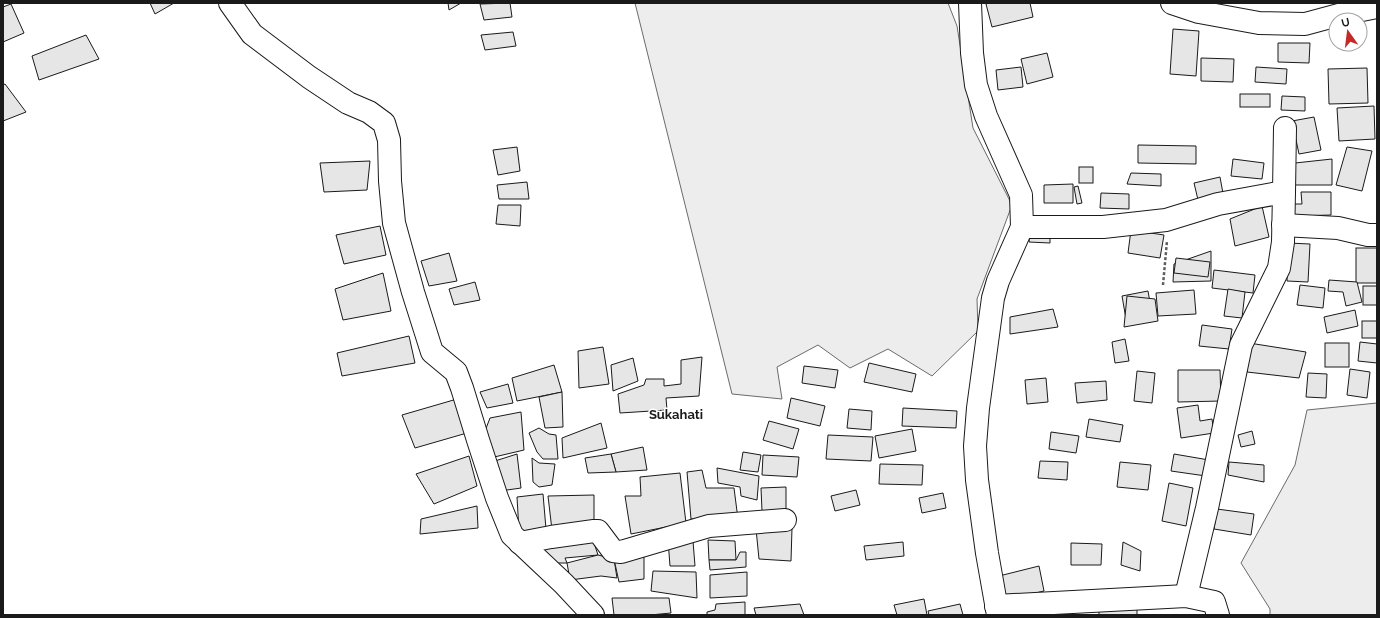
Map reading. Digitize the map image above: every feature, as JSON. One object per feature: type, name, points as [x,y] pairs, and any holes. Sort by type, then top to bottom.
[{"type":"street","points":[[230,3],[252,34],[309,77],[348,103],[368,112],[384,123],[389,140],[390,181],[394,223],[413,292],[432,352],[456,372],[497,498],[512,535],[564,584],[593,615]]},
{"type":"street","points":[[970,3],[972,53],[976,85],[986,116],[1021,195],[1022,227],[998,281],[993,298],[978,408],[975,446],[977,480],[997,611],[1186,596],[1214,602],[1218,615]]},
{"type":"street","points":[[1172,3],[1199,12],[1260,23],[1305,24],[1342,14],[1377,7]]},
{"type":"street","points":[[1186,596],[1207,508],[1241,345],[1279,268],[1283,242],[1285,128]]},
{"type":"street","points":[[1022,227],[1103,227],[1166,220],[1218,204],[1284,192]]},
{"type":"street","points":[[1283,225],[1338,228],[1368,235],[1377,235]]},
{"type":"street","points":[[520,543],[551,537],[598,531],[613,551],[621,552],[709,526],[785,520]]},
{"type":"path","points":[[1163,285],[1167,247],[1166,220]]},
{"type":"shaded area","points":[[635,3],[948,3],[957,26],[973,128],[1012,205],[977,299],[978,331],[932,376],[888,349],[850,368],[818,345],[777,367],[782,399],[732,394]]},
{"type":"shaded area","points":[[1377,403],[1377,615],[1270,615],[1270,609],[1241,563],[1295,465],[1307,410]]},
{"type":"building","points":[[150,3],[174,3],[155,14]]},
{"type":"building","points":[[448,3],[461,3],[449,10]]},
{"type":"building","points":[[510,3],[512,17],[484,20],[480,4]]},
{"type":"building","points":[[1030,3],[1033,17],[992,27],[986,4]]},
{"type":"building","points":[[11,4],[24,33],[3,42],[3,7]]},
{"type":"building","points":[[1173,29],[1199,31],[1196,76],[1170,74]]},
{"type":"building","points":[[513,32],[516,46],[485,50],[481,35]]},
{"type":"building","points":[[86,35],[99,59],[39,80],[32,56]]},
{"type":"building","points":[[1278,43],[1310,43],[1309,63],[1278,62]]},
{"type":"building","points":[[1047,53],[1053,77],[1027,84],[1021,59]]},
{"type":"building","points":[[1201,58],[1234,59],[1233,82],[1201,81]]},
{"type":"building","points":[[1021,67],[1023,87],[998,90],[996,70]]},
{"type":"building","points":[[1256,67],[1287,69],[1286,84],[1255,82]]},
{"type":"building","points":[[1367,68],[1368,103],[1329,104],[1328,69]]},
{"type":"building","points":[[5,84],[26,112],[3,121],[3,85]]},
{"type":"building","points":[[1240,94],[1270,94],[1270,107],[1240,107]]},
{"type":"building","points":[[1282,96],[1305,97],[1305,111],[1281,110]]},
{"type":"building","points":[[1374,106],[1375,139],[1339,141],[1337,108]]},
{"type":"building","points":[[1314,117],[1321,150],[1299,154],[1292,121]]},
{"type":"building","points":[[1138,145],[1196,146],[1196,164],[1138,163]]},
{"type":"building","points":[[517,147],[520,171],[498,175],[493,150]]},
{"type":"building","points":[[1347,147],[1372,151],[1362,191],[1336,185]]},
{"type":"building","points":[[1233,159],[1264,163],[1262,179],[1231,176]]},
{"type":"building","points":[[1332,159],[1332,185],[1293,185],[1295,163]]},
{"type":"building","points":[[370,161],[367,190],[324,192],[320,163]]},
{"type":"building","points":[[1079,167],[1093,167],[1093,183],[1079,183]]},
{"type":"building","points":[[1131,173],[1161,174],[1161,186],[1127,184]]},
{"type":"building","points":[[1220,177],[1224,199],[1199,204],[1194,183]]},
{"type":"building","points":[[527,182],[529,199],[499,199],[497,185]]},
{"type":"building","points":[[1073,184],[1073,203],[1044,203],[1044,185]]},
{"type":"building","points":[[1078,186],[1082,203],[1077,204],[1074,187]]},
{"type":"building","points":[[1301,192],[1331,192],[1331,215],[1294,216],[1294,204],[1302,204]]},
{"type":"building","points":[[1101,193],[1129,194],[1129,209],[1100,208]]},
{"type":"building","points":[[498,205],[521,205],[520,226],[496,224]]},
{"type":"building","points":[[1262,206],[1269,237],[1235,246],[1230,219]]},
{"type":"building","points":[[380,226],[386,255],[344,264],[336,235]]},
{"type":"building","points":[[1131,230],[1164,235],[1160,258],[1128,253]]},
{"type":"building","points":[[1030,233],[1050,233],[1050,243],[1029,242]]},
{"type":"building","points":[[1288,243],[1310,244],[1308,282],[1287,281]]},
{"type":"building","points":[[1356,248],[1377,248],[1377,283],[1356,283]]},
{"type":"building","points":[[1211,251],[1211,281],[1173,282],[1174,264]]},
{"type":"building","points":[[449,253],[457,281],[429,286],[421,261]]},
{"type":"building","points":[[1176,258],[1210,262],[1208,277],[1174,273]]},
{"type":"building","points":[[1214,270],[1255,275],[1253,293],[1212,288]]},
{"type":"building","points":[[383,273],[391,311],[343,320],[335,289]]},
{"type":"building","points":[[1329,280],[1357,282],[1362,302],[1346,306],[1343,292],[1328,291]]},
{"type":"building","points":[[475,282],[480,300],[454,305],[449,289]]},
{"type":"building","points":[[1300,285],[1325,288],[1323,308],[1297,305]]},
{"type":"building","points":[[1363,286],[1377,286],[1377,305],[1363,305]]},
{"type":"building","points":[[1228,289],[1245,292],[1242,318],[1224,316]]},
{"type":"building","points":[[1194,290],[1196,314],[1158,316],[1156,293]]},
{"type":"building","points":[[1148,291],[1152,314],[1126,319],[1122,296]]},
{"type":"building","points":[[1127,296],[1155,299],[1158,321],[1124,327]]},
{"type":"building","points":[[1053,309],[1058,327],[1010,334],[1010,317]]},
{"type":"building","points":[[1355,310],[1358,326],[1327,333],[1324,317]]},
{"type":"building","points":[[1362,321],[1377,321],[1377,338],[1362,338]]},
{"type":"building","points":[[1202,325],[1232,329],[1229,349],[1199,346]]},
{"type":"building","points":[[409,336],[415,363],[342,376],[337,353]]},
{"type":"building","points":[[1125,339],[1129,361],[1115,363],[1112,342]]},
{"type":"building","points":[[1360,342],[1377,344],[1377,363],[1358,361]]},
{"type":"building","points":[[1249,343],[1306,352],[1299,378],[1247,372]]},
{"type":"building","points":[[1325,343],[1349,343],[1349,367],[1325,367]]},
{"type":"building","points":[[603,347],[609,384],[579,388],[578,351]]},
{"type":"building","points":[[702,357],[699,396],[666,398],[667,410],[620,413],[618,394],[644,385],[646,379],[664,379],[664,386],[681,384],[681,360]]},
{"type":"building","points":[[633,358],[638,381],[613,391],[611,365]]},
{"type":"building","points":[[869,363],[916,374],[912,392],[864,382]]},
{"type":"building","points":[[554,365],[562,392],[517,401],[512,378]]},
{"type":"building","points":[[804,366],[838,370],[835,388],[802,383]]},
{"type":"building","points":[[1350,369],[1370,372],[1367,398],[1347,395]]},
{"type":"building","points":[[1178,370],[1220,370],[1221,401],[1178,402]]},
{"type":"building","points":[[1137,371],[1155,373],[1152,403],[1134,401]]},
{"type":"building","points":[[1308,373],[1327,374],[1326,398],[1306,397]]},
{"type":"building","points":[[1046,378],[1048,402],[1027,404],[1025,380]]},
{"type":"building","points":[[1106,381],[1107,400],[1077,403],[1075,383]]},
{"type":"building","points":[[508,384],[513,403],[487,408],[480,392]]},
{"type":"building","points":[[562,392],[563,427],[545,428],[539,397]]},
{"type":"building","points":[[791,398],[825,406],[820,426],[787,418]]},
{"type":"building","points":[[457,399],[467,433],[415,448],[402,415]]},
{"type":"building","points":[[1198,405],[1200,421],[1212,419],[1214,433],[1181,438],[1177,408]]},
{"type":"building","points":[[903,408],[957,411],[956,428],[902,426]]},
{"type":"building","points":[[849,409],[872,411],[871,430],[847,428]]},
{"type":"building","points":[[521,412],[524,450],[490,458],[485,431],[490,418]]},
{"type":"building","points":[[1089,419],[1123,425],[1120,442],[1086,437]]},
{"type":"building","points":[[769,421],[799,429],[793,449],[763,440]]},
{"type":"building","points":[[601,423],[607,448],[563,458],[562,438]]},
{"type":"building","points":[[539,428],[549,434],[556,435],[558,459],[543,459],[537,452],[529,433]]},
{"type":"building","points":[[912,429],[916,451],[879,458],[875,436]]},
{"type":"building","points":[[1252,431],[1255,444],[1241,447],[1238,435]]},
{"type":"building","points":[[1051,432],[1079,436],[1076,453],[1049,449]]},
{"type":"building","points":[[828,435],[873,437],[871,461],[826,459]]},
{"type":"building","points":[[643,447],[647,470],[616,472],[611,454]]},
{"type":"building","points":[[743,452],[761,455],[758,472],[740,470]]},
{"type":"building","points":[[517,454],[521,488],[500,491],[495,461]]},
{"type":"building","points":[[611,454],[616,472],[588,473],[585,458]]},
{"type":"building","points":[[1174,454],[1209,460],[1206,476],[1171,471]]},
{"type":"building","points":[[763,455],[799,457],[797,477],[762,475]]},
{"type":"building","points":[[469,456],[477,486],[434,504],[416,474]]},
{"type":"building","points":[[532,458],[539,463],[555,464],[552,485],[539,487],[533,482]]},
{"type":"building","points":[[1040,461],[1068,462],[1067,480],[1038,478]]},
{"type":"building","points":[[1120,462],[1151,465],[1148,490],[1117,487]]},
{"type":"building","points":[[1229,462],[1264,465],[1264,482],[1228,475]]},
{"type":"building","points":[[880,464],[923,465],[922,485],[879,484]]},
{"type":"building","points":[[717,468],[759,476],[757,500],[741,496],[740,487],[718,483]]},
{"type":"building","points":[[702,470],[706,488],[734,488],[738,519],[691,519],[687,472]]},
{"type":"building","points":[[680,473],[686,523],[631,534],[625,496],[641,496],[640,477]]},
{"type":"building","points":[[1169,483],[1193,488],[1186,526],[1162,521]]},
{"type":"building","points":[[786,487],[786,510],[762,511],[761,488]]},
{"type":"building","points":[[856,490],[860,505],[835,511],[831,496]]},
{"type":"building","points":[[943,493],[946,508],[922,513],[919,498]]},
{"type":"building","points":[[543,494],[546,529],[519,531],[517,497]]},
{"type":"building","points":[[594,495],[594,527],[552,530],[548,496]]},
{"type":"building","points":[[477,506],[478,528],[420,534],[421,519]]},
{"type":"building","points":[[1217,509],[1254,514],[1251,535],[1214,529]]},
{"type":"building","points":[[792,528],[791,561],[759,559],[756,529]]},
{"type":"building","points":[[593,540],[598,555],[565,558],[567,563],[546,563],[540,547]]},
{"type":"building","points":[[668,540],[693,541],[695,566],[670,566]]},
{"type":"building","points":[[708,540],[735,541],[736,560],[709,560]]},
{"type":"building","points":[[903,542],[904,556],[866,560],[864,546]]},
{"type":"building","points":[[1123,542],[1141,551],[1140,571],[1121,565]]},
{"type":"building","points":[[1071,543],[1102,544],[1101,565],[1071,565]]},
{"type":"building","points":[[740,552],[746,552],[746,567],[710,570],[709,560],[736,560]]},
{"type":"building","points":[[598,555],[614,559],[617,578],[601,576],[570,580],[567,563]]},
{"type":"building","points":[[644,556],[644,579],[619,582],[614,559]]},
{"type":"building","points":[[1039,566],[1044,591],[1005,600],[999,576]]},
{"type":"building","points":[[653,571],[696,572],[697,598],[651,591]]},
{"type":"building","points":[[747,572],[747,596],[710,598],[710,575]]},
{"type":"building","points":[[612,598],[669,598],[671,613],[650,615],[614,615]]},
{"type":"building","points":[[924,599],[927,615],[897,615],[894,605]]},
{"type":"building","points":[[745,602],[745,615],[707,615],[707,612],[715,610],[716,604]]},
{"type":"building","points":[[800,604],[804,615],[756,615],[754,608]]},
{"type":"building","points":[[960,604],[963,615],[929,615],[928,611]]},
{"type":"building","points":[[1137,607],[1137,615],[1099,615],[1099,608]]},
{"type":"district","name":"Sukahati","points":[[676,414]]}]
